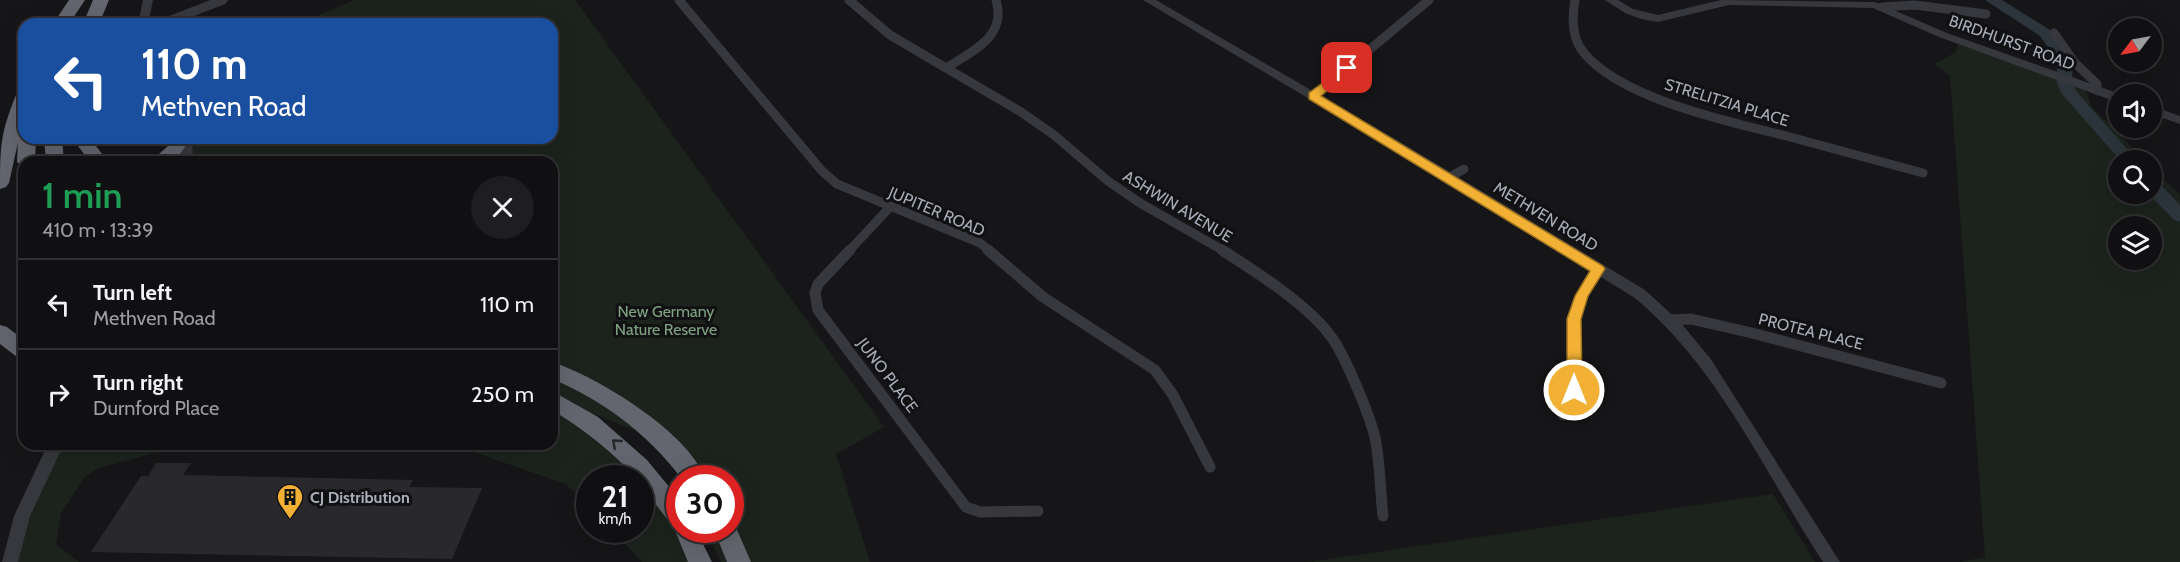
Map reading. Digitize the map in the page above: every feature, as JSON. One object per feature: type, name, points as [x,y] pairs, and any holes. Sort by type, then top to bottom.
[{"type":"highway","points":[[65,18],[78,0]]},
{"type":"highway","points":[[71,18],[78,0]]},
{"type":"highway","points":[[93,18],[101,0]]},
{"type":"highway","points":[[100,18],[107,0]]},
{"type":"highway","points":[[0,183],[12,123],[18,109]]},
{"type":"highway","points":[[166,156],[178,144]]},
{"type":"highway","points":[[0,333],[18,346]]},
{"type":"highway","points":[[558,362],[604,386],[630,405],[683,465]]},
{"type":"highway","points":[[558,373],[589,388],[630,413],[664,442]]},
{"type":"highway","points":[[558,404],[598,428],[633,458],[666,498]]},
{"type":"highway","points":[[691,543],[700,562]]},
{"type":"highway","points":[[731,543],[739,562]]},
{"type":"street","points":[[144,18],[148,0]]},
{"type":"street","points":[[177,18],[224,0]]},
{"type":"street","name":"JUPITER ROAD","points":[[679,0],[822,171],[837,184],[980,243],[1043,297],[1155,370],[1169,388],[1210,467]]},
{"type":"street","name":"ASHWIN AVENUE","points":[[849,0],[890,35],[948,67],[1021,112],[1140,203],[1252,268],[1304,310],[1330,336],[1339,349],[1374,431],[1383,516]]},
{"type":"street","points":[[948,67],[987,41],[996,32],[1001,15],[996,0]]},
{"type":"street","name":"METHVEN ROAD","points":[[1148,0],[1314,96],[1640,294],[1671,320],[1707,363],[1732,399],[1832,562]]},
{"type":"street","points":[[1314,96],[1429,0]]},
{"type":"street","name":"STRELITZIA PLACE","points":[[1575,0],[1575,35],[1583,52],[1603,69],[1636,87],[1692,110],[1923,173]]},
{"type":"street","name":"BIRDHURST ROAD","points":[[1610,0],[1633,15],[1651,20],[1729,2],[1858,3],[1882,7],[1943,35],[2108,94]]},
{"type":"street","name":"BIRDHURST ROAD","points":[[1882,7],[1886,4],[1929,6],[1986,14]]},
{"type":"street","name":"BIRDHURST ROAD","points":[[2054,33],[2075,63],[2097,84],[2093,89]]},
{"type":"street","points":[[2162,114],[2180,120]]},
{"type":"street","points":[[1448,178],[1464,169]]},
{"type":"street","name":"JUNO PLACE","points":[[890,207],[818,284],[815,293],[818,310],[966,507],[980,512],[1038,511]]},
{"type":"street","points":[[1563,415],[1574,390],[1574,319],[1577,308],[1598,269]]},
{"type":"street","name":"PROTEA PLACE","points":[[1671,320],[1690,319],[1752,333],[1941,383]]},
{"type":"street","points":[[10,562],[32,493],[53,450]]},
{"type":"green space","name":"New Germany Nature Reserve","points":[[355,0],[575,0],[884,427],[836,454],[870,562],[721,562],[712,543],[744,543],[744,465],[675,465],[664,442],[558,399],[558,156],[176,156],[177,144],[558,144],[558,18],[312,18]]},
{"type":"green space","points":[[1958,44],[2086,90],[2091,106],[2108,123],[2108,138],[2123,138],[2135,150],[2108,150],[2108,204],[2162,204],[2162,178],[2180,195],[2180,562],[1960,562],[1985,557],[1950,76],[1934,64],[1956,52]]},
{"type":"green space","points":[[558,406],[637,465],[576,465],[576,494],[566,484],[467,450],[558,450]]},
{"type":"green space","points":[[55,450],[156,450],[154,453],[96,469],[84,478],[61,513],[56,544],[79,562],[12,562]]},
{"type":"green space","points":[[654,491],[666,509],[666,543],[689,543],[698,562],[642,562],[625,543],[654,543]]},
{"type":"green space","points":[[1773,494],[1815,562],[1309,562]]},
{"type":"building","name":"CJ Distribution","points":[[156,463],[191,463],[183,475],[413,480],[409,487],[482,488],[452,559],[91,552],[141,476],[148,476]]},
{"type":"waterway","points":[[1992,0],[2045,33],[2066,62],[2064,80],[2069,93],[2120,150]]},
{"type":"waterway","points":[[2162,197],[2180,216]]},
{"type":"place","name":"CJ Distribution","points":[[290,520]]},
{"type":"route","points":[[1347,68],[1314,96],[1598,269],[1582,296],[1574,319],[1574,390]]}]
